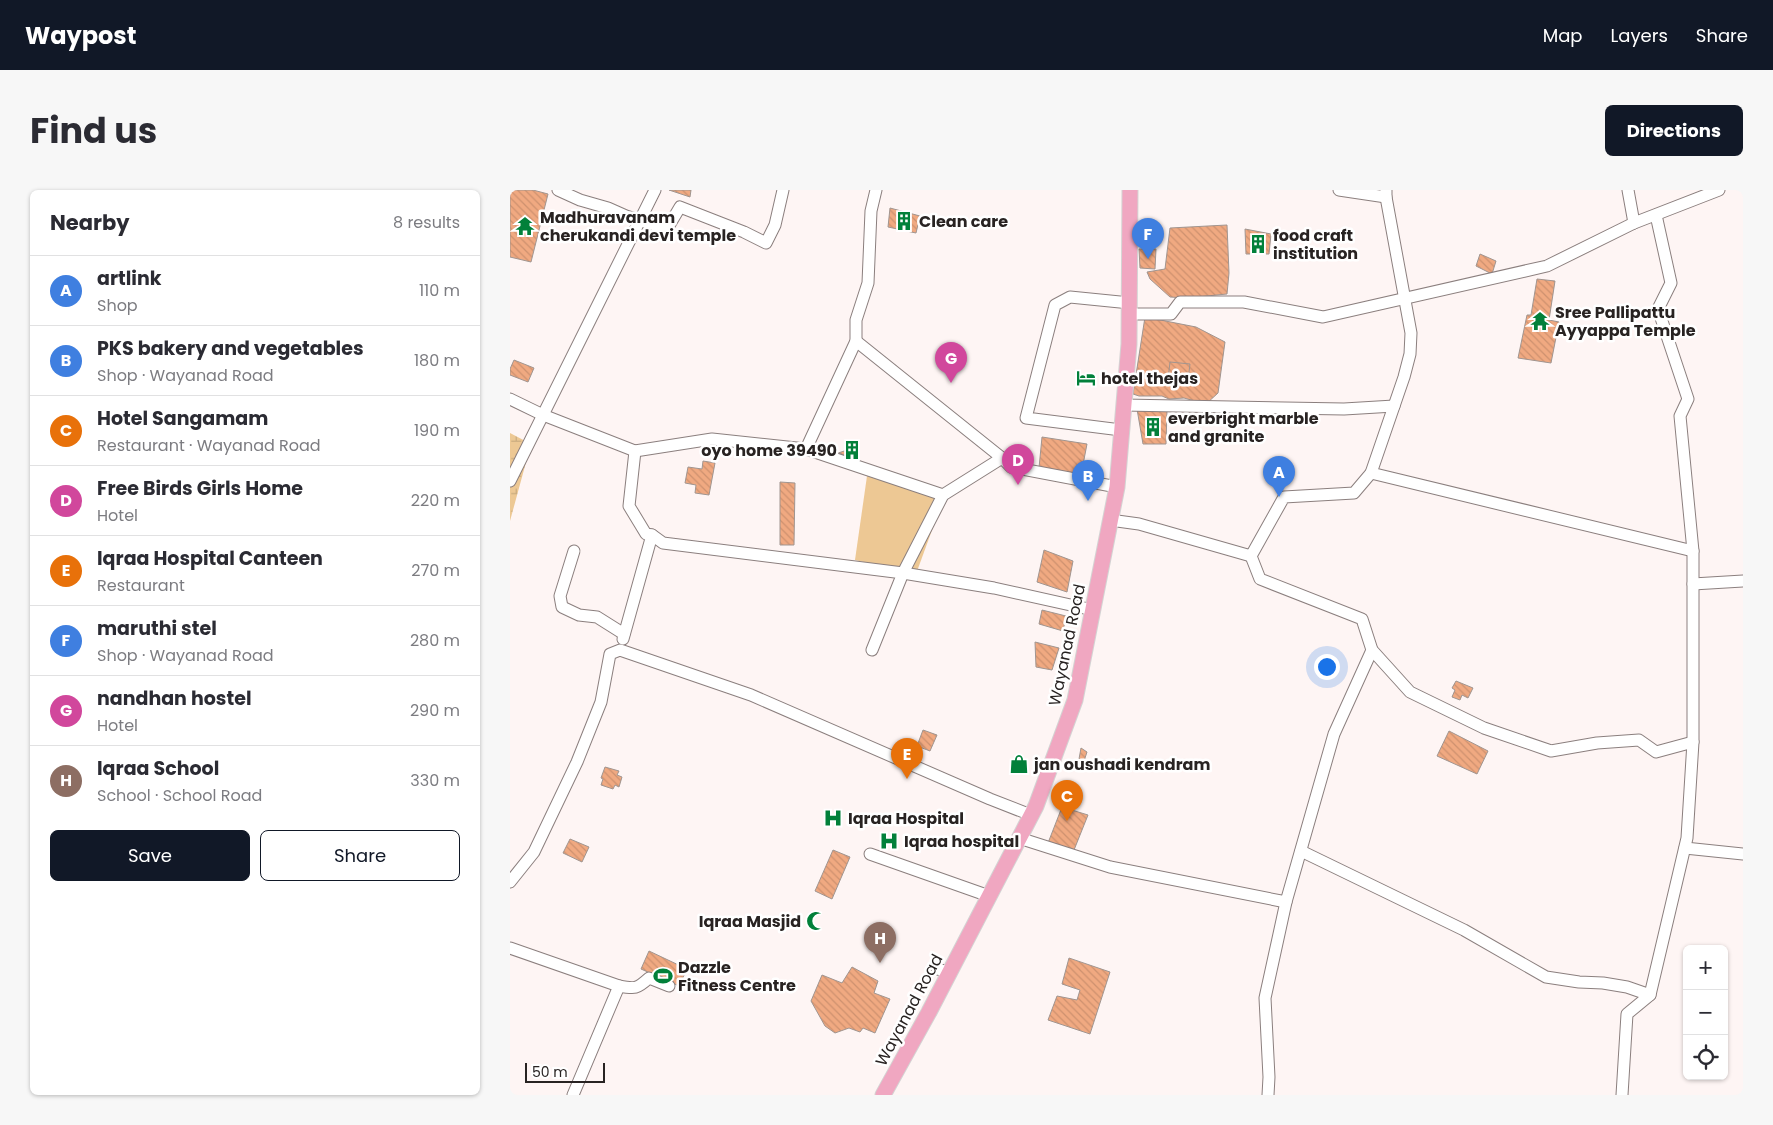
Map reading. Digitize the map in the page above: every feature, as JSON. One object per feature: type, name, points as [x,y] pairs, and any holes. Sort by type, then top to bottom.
[{"type":"main road","name":"Wayanad Road","points":[[883,1095],[942,973],[989,896],[1032,815],[1075,700],[1117,487],[1129,344],[1130,190]]},
{"type":"street","points":[[558,190],[580,200],[667,229],[680,206],[766,243],[775,225],[783,190]]},
{"type":"street","points":[[510,481],[655,190]]},
{"type":"street","points":[[806,449],[856,341],[856,320],[868,283],[871,211],[876,190]]},
{"type":"street","points":[[1251,556],[1284,498],[1354,493],[1371,473],[1410,354],[1411,333],[1386,193],[1339,190]]},
{"type":"street","points":[[1628,190],[1634,223]]},
{"type":"street","points":[[1121,430],[1026,418],[1055,305],[1070,297],[1171,314],[1180,302],[1244,302],[1323,317],[1547,266],[1634,223],[1719,190]]},
{"type":"street","points":[[1622,1095],[1627,1014],[1650,995],[1685,848],[1693,742],[1692,551],[1680,416],[1688,399],[1658,309],[1671,283],[1656,215]]},
{"type":"street","points":[[856,341],[1011,467],[1117,487]]},
{"type":"street","points":[[510,399],[543,415],[635,451],[712,439],[806,449],[943,495]]},
{"type":"street","points":[[1123,405],[1344,409],[1394,406]]},
{"type":"street","points":[[635,451],[629,506],[646,534],[652,535],[663,543],[903,573],[994,588],[1093,610]]},
{"type":"street","points":[[872,650],[903,573],[943,495],[1002,458]]},
{"type":"street","points":[[1371,473],[1692,551]]},
{"type":"street","points":[[1110,520],[1139,524],[1251,556]]},
{"type":"street","points":[[620,650],[652,535]]},
{"type":"street","points":[[574,551],[560,596],[562,607],[579,615],[597,617],[624,634]]},
{"type":"street","points":[[1251,556],[1260,579],[1362,619],[1372,650],[1410,692],[1484,728],[1551,751],[1597,743],[1639,740],[1656,752],[1693,742]]},
{"type":"street","points":[[1693,584],[1743,581]]},
{"type":"street","points":[[510,882],[534,852],[568,780],[601,702],[610,654],[620,650],[751,694],[981,795],[1032,815]]},
{"type":"street","points":[[1268,1095],[1269,1077],[1265,998],[1286,902],[1334,734],[1372,650]]},
{"type":"street","points":[[1019,838],[1110,867],[1286,902]]},
{"type":"street","points":[[1685,848],[1743,854]]},
{"type":"street","points":[[1301,851],[1464,930],[1546,976],[1579,982],[1603,982],[1650,995]]},
{"type":"street","points":[[870,854],[989,896]]},
{"type":"street","points":[[510,948],[619,986],[632,989],[640,986],[649,978],[669,986]]},
{"type":"street","points":[[573,1095],[619,986]]},
{"type":"green space","points":[[510,433],[531,444],[510,521]]},
{"type":"green space","points":[[867,476],[943,500],[916,574],[855,560]]},
{"type":"building","name":"Madhuravanam cherukandi devi temple","points":[[510,190],[533,190],[548,194],[531,262],[510,257]]},
{"type":"building","points":[[669,190],[691,190],[690,197]]},
{"type":"building","name":"Clean care","points":[[890,208],[920,216],[916,233],[888,227]]},
{"type":"building","points":[[1227,225],[1229,273],[1227,294],[1186,298],[1170,297],[1150,279],[1147,272],[1165,269],[1170,228]]},
{"type":"building","name":"food craft institution","points":[[1245,229],[1271,234],[1269,254],[1246,254]]},
{"type":"building","points":[[1145,232],[1150,232],[1150,240],[1146,241]]},
{"type":"building","points":[[1139,249],[1156,249],[1155,269],[1140,268]]},
{"type":"building","points":[[1480,254],[1496,261],[1492,274],[1476,266]]},
{"type":"building","name":"Sree Pallipattu Ayyappa Temple","points":[[1537,279],[1555,281],[1549,320],[1559,322],[1551,363],[1518,358],[1527,315],[1531,315]]},
{"type":"building","points":[[1145,317],[1196,327],[1225,342],[1218,393],[1206,404],[1184,398],[1169,399],[1162,396],[1139,396],[1133,394]]},
{"type":"building","points":[[514,360],[534,368],[528,382],[510,375],[510,369]]},
{"type":"building","points":[[1170,362],[1190,364],[1188,380],[1168,379]]},
{"type":"building","name":"everbright marble and granite","points":[[1137,409],[1167,410],[1166,444],[1143,444]]},
{"type":"building","points":[[1042,437],[1087,444],[1081,475],[1039,468]]},
{"type":"building","name":"oyo home 39490","points":[[857,447],[853,458],[838,453]]},
{"type":"building","points":[[703,461],[715,463],[709,495],[695,493],[696,485],[685,483],[688,467],[702,469]]},
{"type":"building","points":[[780,482],[795,483],[794,545],[780,545]]},
{"type":"building","points":[[1044,550],[1073,561],[1067,592],[1037,582]]},
{"type":"building","points":[[1042,610],[1066,616],[1063,631],[1039,624]]},
{"type":"building","points":[[1035,642],[1059,648],[1052,670],[1036,667]]},
{"type":"building","points":[[1456,681],[1473,688],[1468,698],[1462,695],[1460,700],[1452,697],[1455,690],[1452,688]]},
{"type":"building","points":[[923,730],[937,735],[930,751],[917,746]]},
{"type":"building","points":[[1449,731],[1488,751],[1477,774],[1437,756]]},
{"type":"building","points":[[1081,748],[1087,752],[1084,761],[1079,759]]},
{"type":"building","points":[[605,767],[619,771],[617,775],[622,777],[619,787],[615,785],[613,789],[601,785],[603,779],[601,778]]},
{"type":"building","points":[[1062,807],[1088,815],[1074,850],[1048,843]]},
{"type":"building","points":[[570,839],[589,847],[582,862],[563,853]]},
{"type":"building","points":[[833,850],[850,857],[832,899],[815,891]]},
{"type":"building","points":[[649,951],[687,969],[679,986],[641,969]]},
{"type":"building","points":[[1069,958],[1110,972],[1090,1034],[1048,1020],[1057,996],[1077,1000],[1080,990],[1062,984]]},
{"type":"building","points":[[852,967],[878,981],[874,993],[890,999],[875,1033],[863,1028],[860,1032],[849,1028],[835,1033],[825,1026],[811,1001],[822,975],[842,983]]},
{"type":"place","name":"Clean care","points":[[904,221]]},
{"type":"place","name":"Madhuravanam cherukandi devi temple","points":[[525,226]]},
{"type":"place","name":"food craft institution","points":[[1258,244]]},
{"type":"place","name":"maruthi stel","points":[[1148,259]]},
{"type":"place","name":"Sree Pallipattu Ayyappa Temple","points":[[1540,321]]},
{"type":"place","name":"hotel thejas","points":[[1086,378]]},
{"type":"place","name":"nandhan hostel","points":[[951,383]]},
{"type":"place","name":"everbright marble and granite","points":[[1153,427]]},
{"type":"place","name":"oyo home 39490","points":[[852,450]]},
{"type":"place","name":"Free Birds Girls Home","points":[[1018,485]]},
{"type":"place","name":"artlink","points":[[1279,497]]},
{"type":"place","name":"PKS bakery and vegetables","points":[[1088,501]]},
{"type":"place","name":"jan oushadi kendram","points":[[1019,764]]},
{"type":"place","name":"Iqraa Hospital Canteen","points":[[907,779]]},
{"type":"place","name":"Iqraa Hospital","points":[[833,818]]},
{"type":"place","name":"Hotel Sangamam","points":[[1067,821]]},
{"type":"place","name":"Iqraa hospital","points":[[889,841]]},
{"type":"place","name":"Iqraa Masjid","points":[[816,921]]},
{"type":"place","name":"Iqraa School","points":[[880,963]]},
{"type":"place","name":"Dazzle Fitness Centre","points":[[663,976]]}]
